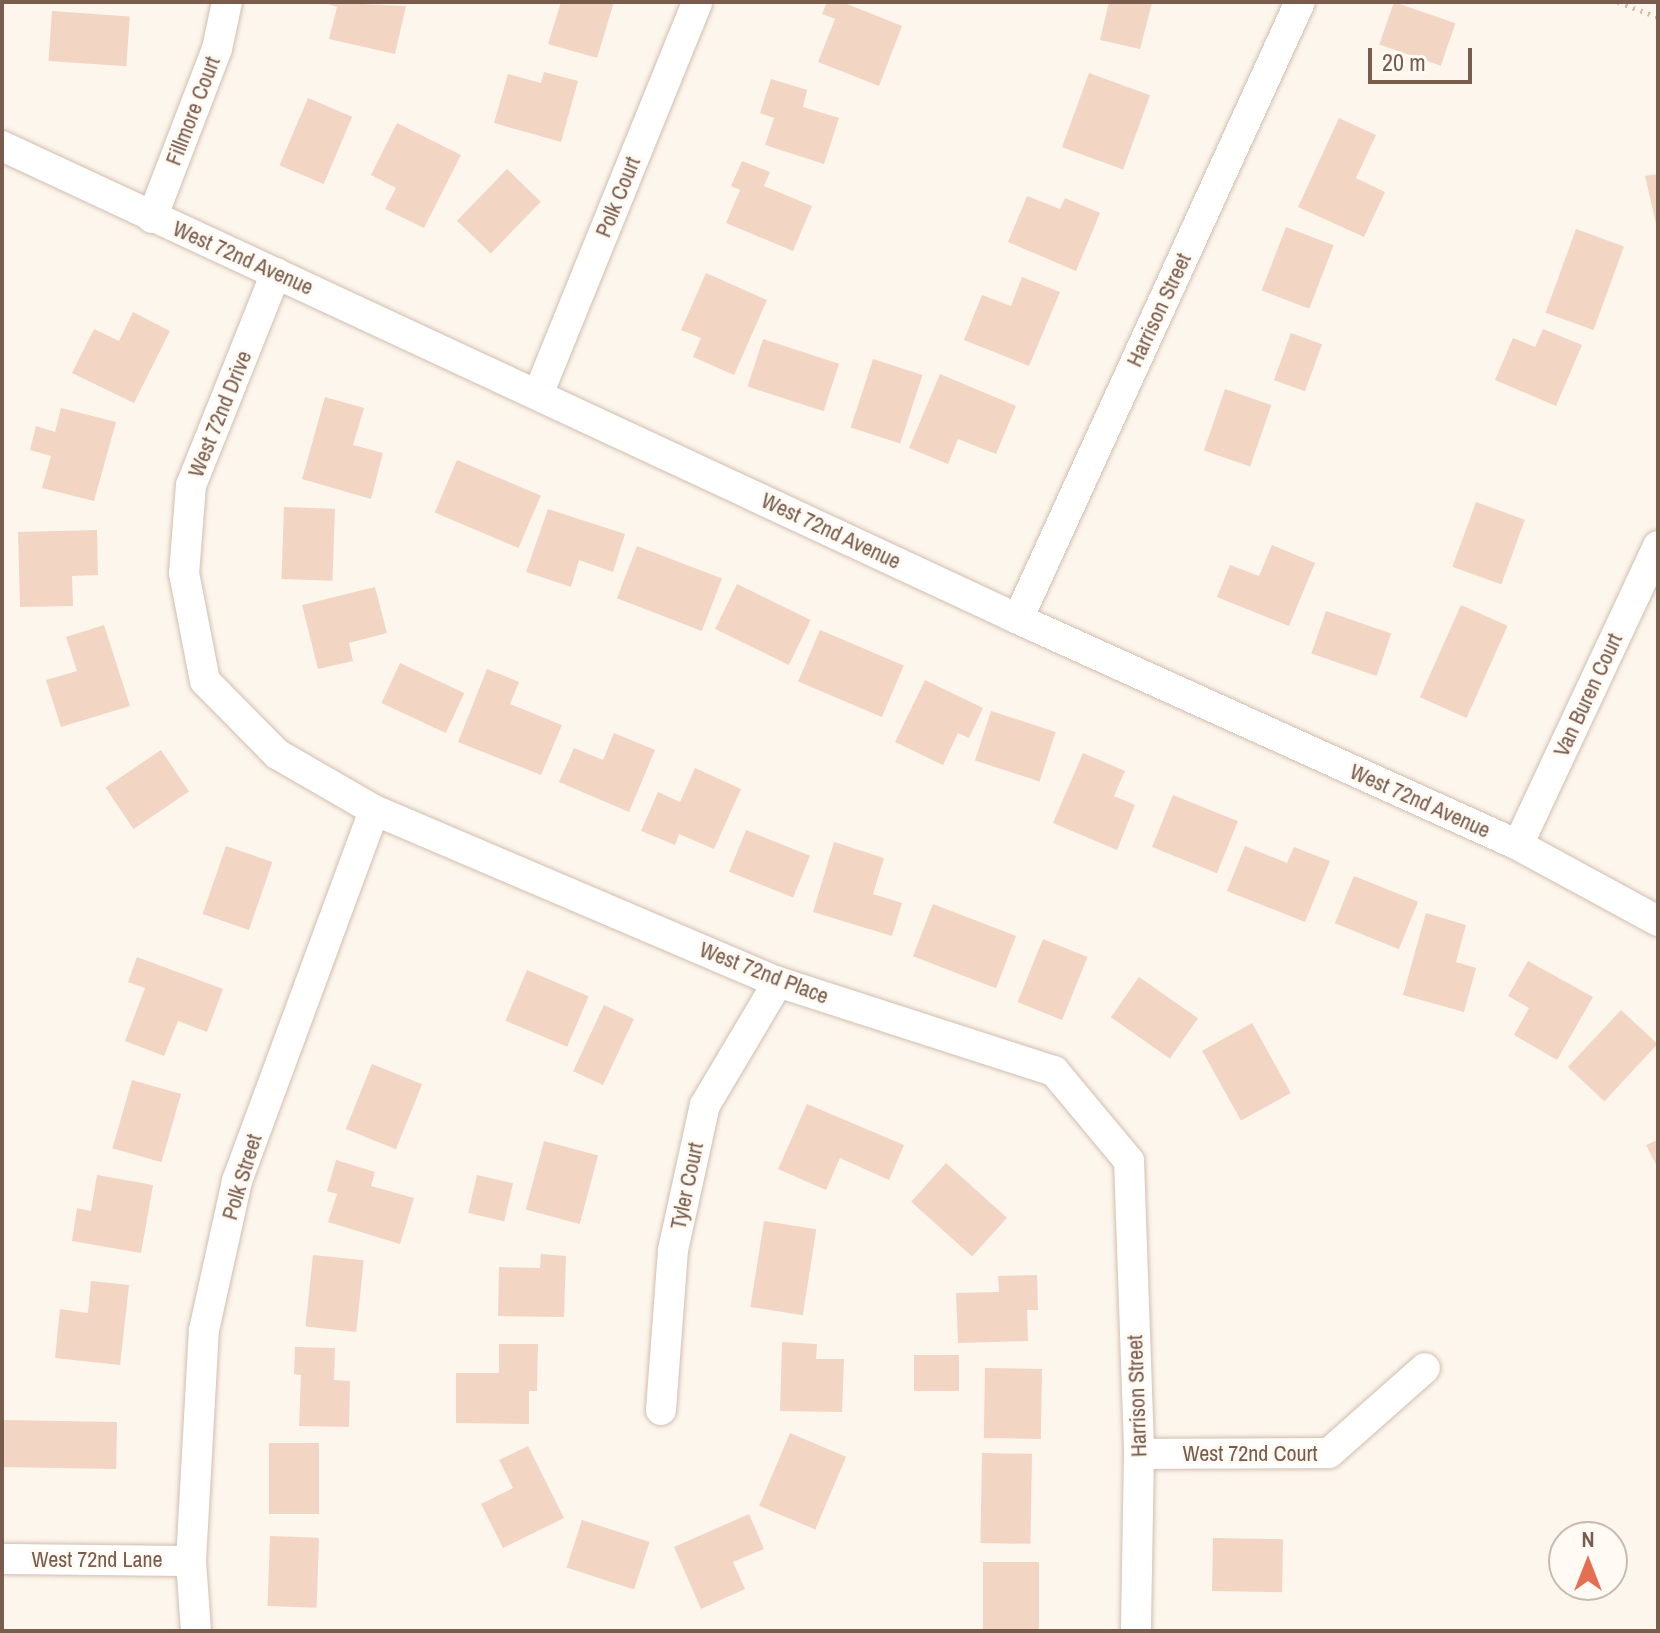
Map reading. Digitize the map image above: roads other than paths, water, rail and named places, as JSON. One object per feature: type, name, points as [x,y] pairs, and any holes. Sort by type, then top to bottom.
[{"type":"street","name":"Fillmore Court","points":[[152,218],[217,49],[227,2]]},
{"type":"street","name":"Polk Court","points":[[539,392],[697,2]]},
{"type":"street","name":"Harrison Street","points":[[1018,619],[1300,2]]},
{"type":"street","name":"West 72nd Avenue","points":[[2,146],[152,218],[539,392],[1018,619],[1518,845],[1658,921]]},
{"type":"street","name":"West 72nd Drive","points":[[276,273],[191,485],[184,573],[205,681],[277,754],[374,810]]},
{"type":"street","name":"Van Buren Court","points":[[1518,845],[1658,546]]},
{"type":"street","name":"West 72nd Place","points":[[374,810],[778,982],[1054,1071],[1129,1161]]},
{"type":"street","name":"Polk Street","points":[[191,1561],[204,1330],[237,1181],[374,810]]},
{"type":"street","name":"Tyler Court","points":[[661,1410],[673,1250],[705,1105],[778,982]]},
{"type":"street","name":"Harrison Street","points":[[1129,1161],[1139,1454],[1136,1631]]},
{"type":"street","name":"West 72nd Court","points":[[1139,1454],[1329,1453],[1425,1368]]},
{"type":"street","name":"West 72nd Lane","points":[[2,1559],[191,1561]]},
{"type":"street","points":[[191,1561],[196,1631]]}]
